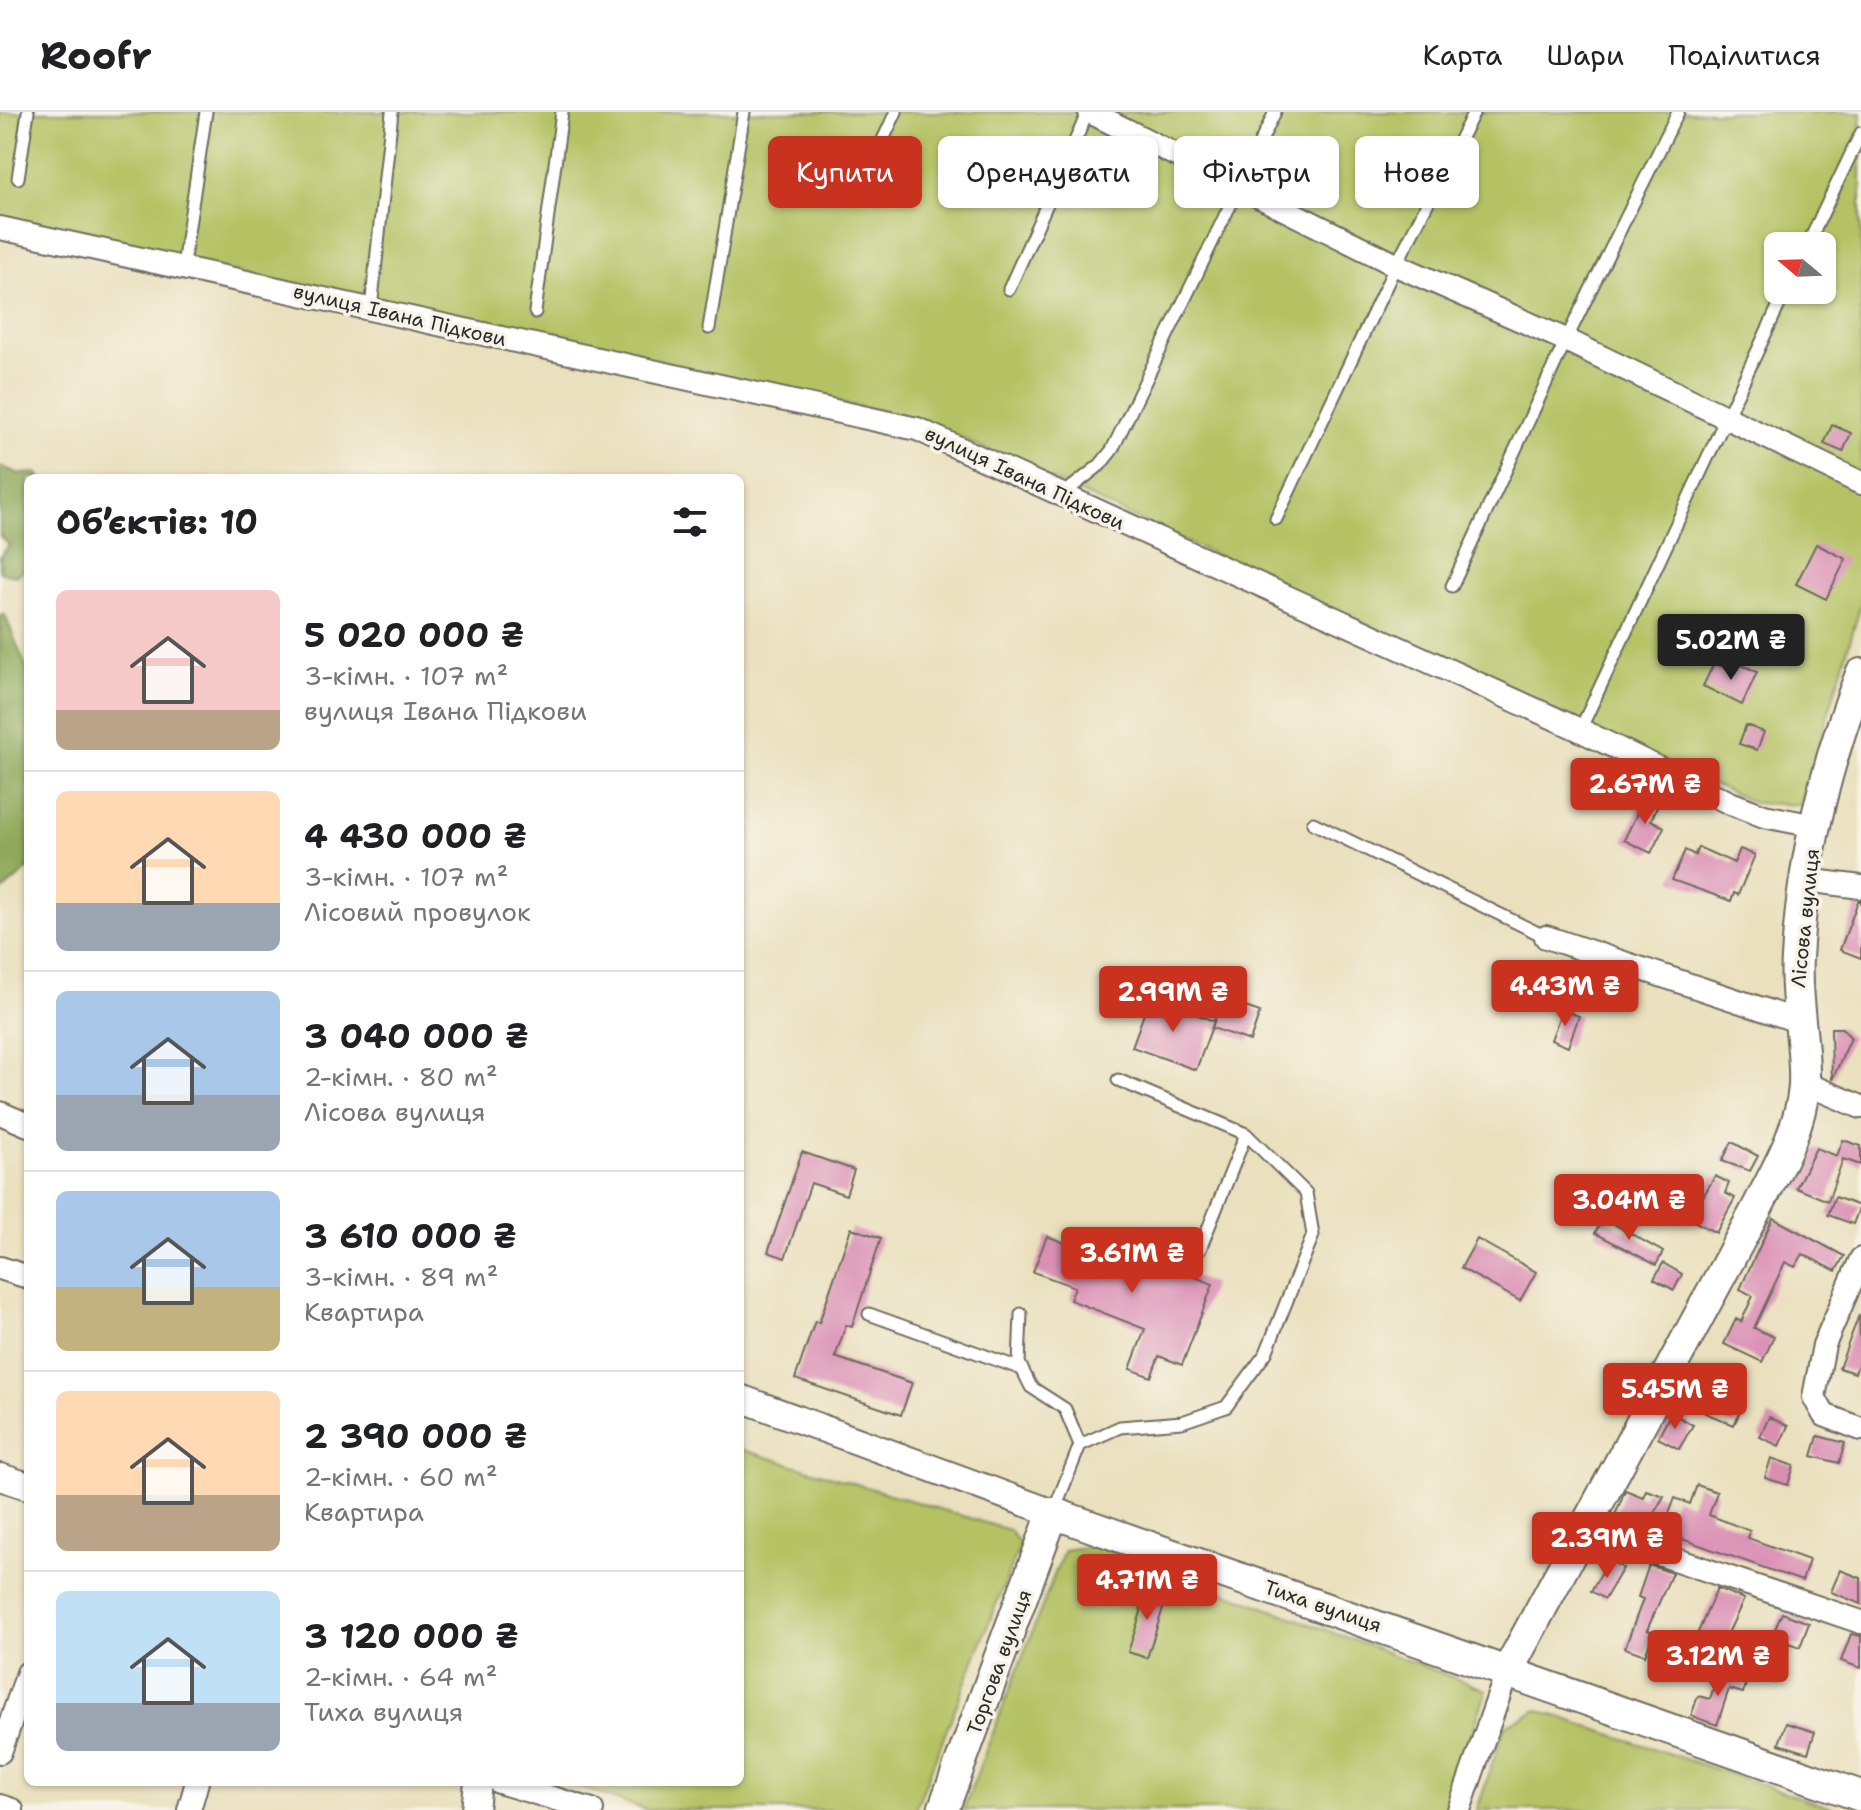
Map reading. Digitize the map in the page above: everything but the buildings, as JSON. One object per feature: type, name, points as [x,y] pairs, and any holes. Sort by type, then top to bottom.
[{"type":"main road","name":"Лісова вулиця","points":[[1507,1672],[1773,1176],[1798,1114],[1804,1083],[1798,1021],[1797,957],[1806,880],[1833,752],[1861,674]]},
{"type":"main road","name":"Тиха вулиця","points":[[1053,1513],[1861,1796]]},
{"type":"main road","name":"Торгова вулиця","points":[[943,1810],[1053,1513]]},
{"type":"street","points":[[1089,112],[1174,153]]},
{"type":"street","points":[[1284,208],[1396,265],[1566,340],[1861,483]]},
{"type":"street","name":"вулиця Івана Підкови","points":[[0,228],[917,429],[1580,730],[1749,811],[1815,826]]},
{"type":"street","points":[[1806,880],[1861,887]]},
{"type":"street","points":[[1546,937],[1798,1021]]},
{"type":"street","points":[[1804,1083],[1861,1107]]},
{"type":"street","points":[[0,1113],[24,1123]]},
{"type":"street","points":[[1861,1259],[1824,1345],[1814,1397],[1824,1415],[1861,1429]]},
{"type":"street","points":[[0,1268],[24,1276]]},
{"type":"street","name":"Тиха вулиця","points":[[744,1399],[1053,1513]]},
{"type":"street","points":[[0,1477],[24,1485]]},
{"type":"street","points":[[1585,1529],[1861,1622]]},
{"type":"street","points":[[1459,1810],[1507,1672]]},
{"type":"street","points":[[0,1752],[24,1684]]},
{"type":"street","points":[[189,1810],[196,1786]]},
{"type":"street","points":[[475,1810],[478,1786]]},
{"type":"street","points":[[512,1786],[592,1810]]},
{"type":"street","points":[[0,1806],[12,1810]]},
{"type":"lane","points":[[18,178],[28,112]]},
{"type":"lane","points":[[183,266],[206,112]]},
{"type":"lane","points":[[371,309],[392,112]]},
{"type":"lane","points":[[535,312],[562,112]]},
{"type":"lane","points":[[709,328],[744,112]]},
{"type":"lane","points":[[885,136],[896,112]]},
{"type":"lane","points":[[1009,289],[1089,112]]},
{"type":"lane","points":[[1263,136],[1275,112]]},
{"type":"lane","points":[[1276,519],[1396,265],[1474,112]]},
{"type":"lane","points":[[1452,586],[1566,340],[1678,112]]},
{"type":"lane","points":[[1814,232],[1861,133]]},
{"type":"lane","points":[[1062,495],[1100,465],[1112,450],[1228,208]]},
{"type":"lane","points":[[1580,730],[1779,304]]},
{"type":"lane","points":[[1313,823],[1546,937]]},
{"type":"lane","points":[[1053,1513],[1080,1445],[1120,1427],[1182,1422],[1226,1407],[1266,1353],[1313,1235],[1306,1193],[1246,1134],[1118,1080]]},
{"type":"lane","points":[[1200,1249],[1246,1134]]},
{"type":"lane","points":[[869,1314],[1022,1369]]},
{"type":"lane","points":[[1021,1314],[1019,1363],[1031,1387],[1065,1409],[1080,1445]]},
{"type":"green space","points":[[0,112],[1861,112],[1861,604],[1801,805],[1754,803],[924,421],[0,220]]},
{"type":"green space","points":[[0,466],[20,474],[37,473],[24,474],[24,570],[15,576],[0,572],[0,557],[9,545],[0,536]]},
{"type":"green space","points":[[0,615],[5,615],[24,662],[24,872],[0,893]]},
{"type":"green space","points":[[744,1450],[1009,1530],[1020,1544],[915,1810],[647,1810],[576,1786],[744,1786]]},
{"type":"green space","points":[[1098,1545],[1487,1690],[1445,1810],[963,1810],[1064,1550]]},
{"type":"green space","points":[[1538,1710],[1838,1810],[1477,1810],[1505,1726]]}]
